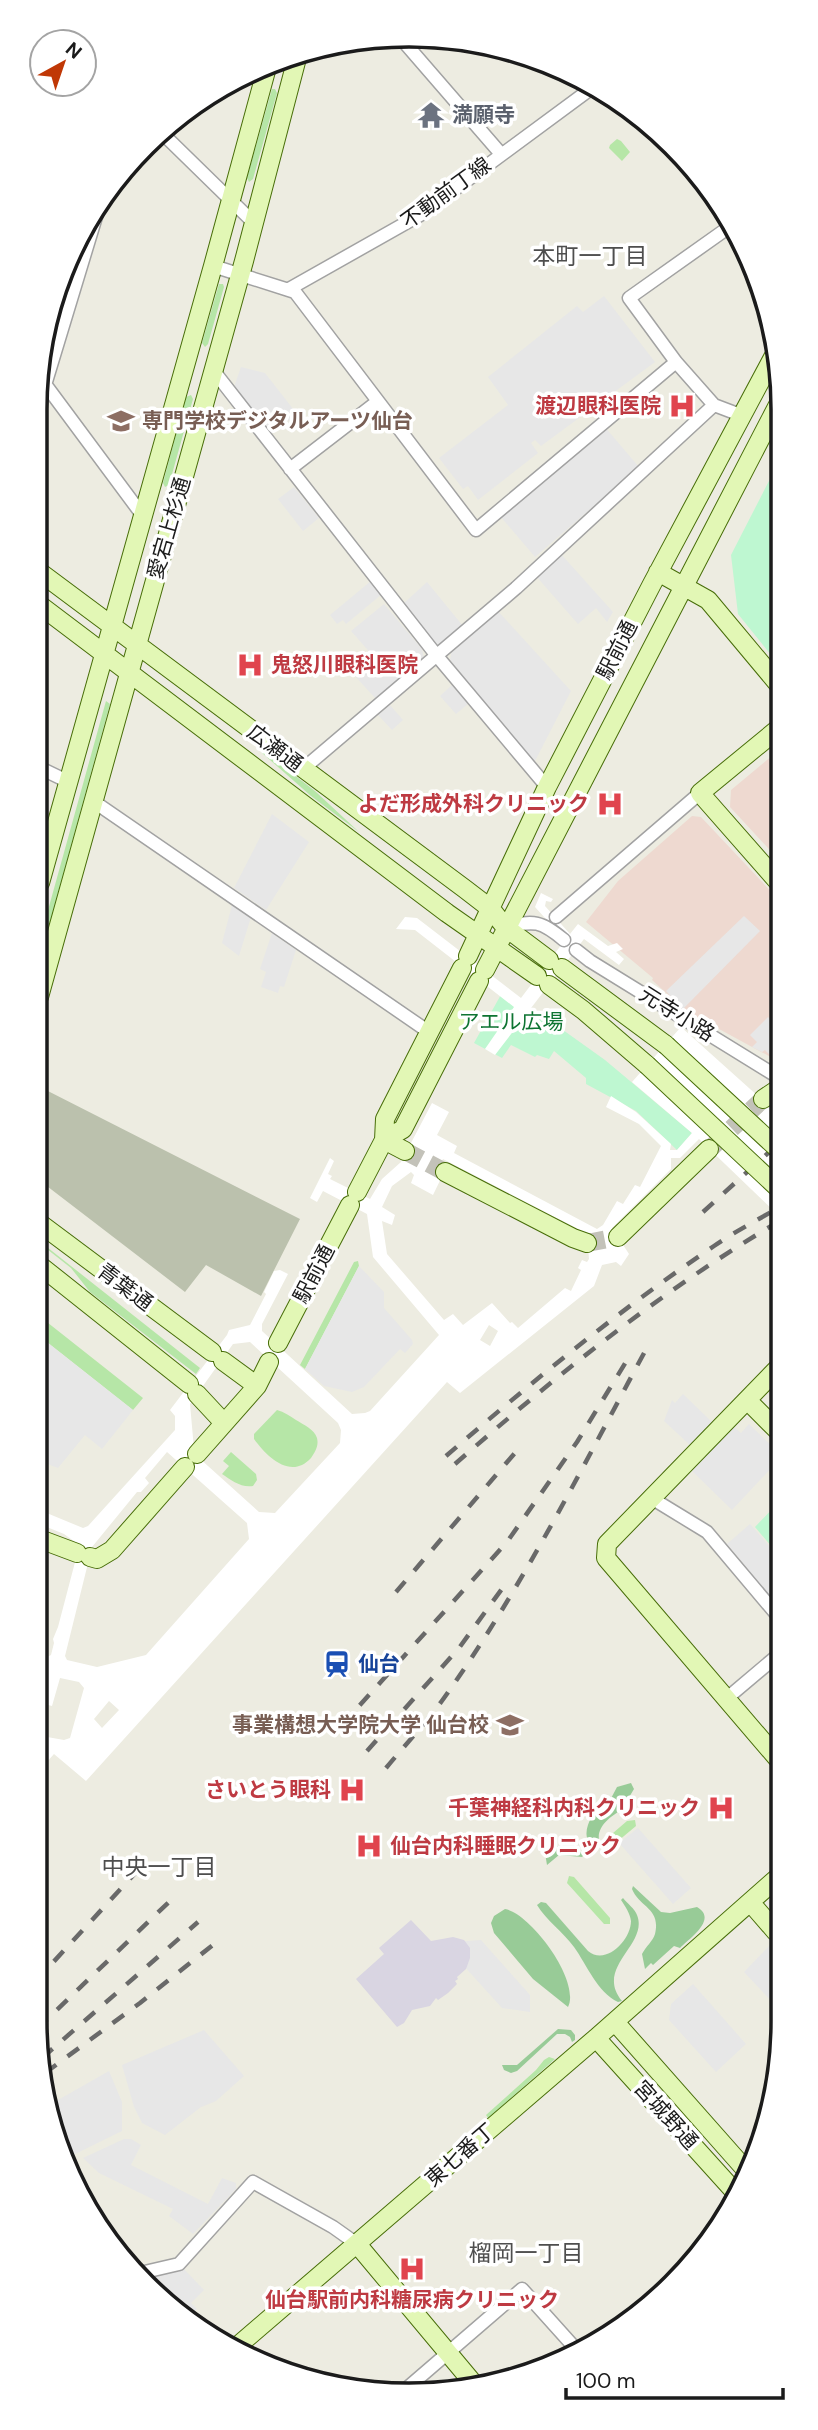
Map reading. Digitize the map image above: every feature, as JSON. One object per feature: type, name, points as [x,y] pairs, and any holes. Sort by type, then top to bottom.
[{"type":"street","points":[[408,47],[501,154]]},
{"type":"street","name":"愛宕上杉通","points":[[47,968],[240,274],[295,65]]},
{"type":"street","name":"愛宕上杉通","points":[[47,859],[264,78]]},
{"type":"street","name":"不動前丁線","points":[[289,289],[420,215],[585,93]]},
{"type":"street","points":[[168,139],[254,223]]},
{"type":"street","points":[[724,231],[629,298],[676,362],[714,405],[743,416]]},
{"type":"street","points":[[50,364],[87,245]]},
{"type":"street","points":[[214,266],[295,292],[476,530],[676,362]]},
{"type":"street","name":"駅前通","points":[[278,1343],[384,1140],[385,1119],[479,934],[547,787],[768,367]]},
{"type":"street","points":[[213,370],[437,656],[547,787]]},
{"type":"street","points":[[48,388],[142,516]]},
{"type":"street","points":[[290,469],[377,402]]},
{"type":"street","points":[[303,769],[522,582],[714,405]]},
{"type":"street","name":"駅前通","points":[[384,1140],[403,1129],[505,927],[771,418]]},
{"type":"street","points":[[658,572],[708,600],[771,675]]},
{"type":"street","name":"広瀬通","points":[[47,577],[491,909],[505,927],[666,1045],[771,1142]]},
{"type":"street","name":"広瀬通","points":[[47,610],[447,913],[497,946],[583,1010],[647,1065],[771,1181]]},
{"type":"street","points":[[505,927],[532,922],[552,923],[771,735]]},
{"type":"street","points":[[47,771],[69,782]]},
{"type":"street","points":[[700,793],[771,874]]},
{"type":"street","points":[[93,801],[429,1032]]},
{"type":"street","points":[[552,923],[564,940]]},
{"type":"street","name":"元寺小路","points":[[576,950],[771,1073]]},
{"type":"street","points":[[384,1140],[405,1151]]},
{"type":"street","points":[[618,1237],[709,1149]]},
{"type":"street","points":[[445,1172],[587,1243]]},
{"type":"street","name":"青葉通","points":[[47,1229],[257,1386]]},
{"type":"street","name":"青葉通","points":[[47,1271],[193,1389],[224,1423]]},
{"type":"street","points":[[47,1542],[97,1559],[112,1550],[257,1386],[269,1362]]},
{"type":"street","points":[[771,1374],[607,1545],[606,1558],[771,1752]]},
{"type":"street","points":[[747,1400],[771,1424]]},
{"type":"street","points":[[653,1499],[707,1532],[771,1608]]},
{"type":"street","points":[[726,1699],[771,1661]]},
{"type":"street","name":"東七番丁","points":[[243,2342],[615,2022],[771,1883]]},
{"type":"street","points":[[750,1902],[771,1926]]},
{"type":"street","name":"宮城野通","points":[[615,2022],[741,2164]]},
{"type":"street","name":"宮城野通","points":[[596,2038],[730,2187]]},
{"type":"street","points":[[148,2271],[179,2264],[253,2182],[333,2227],[356,2245],[469,2378]]},
{"type":"street","points":[[413,2383],[522,2288],[571,2344]]},
{"type":"shaded area","points":[[71,284],[62,313],[66,293]]},
{"type":"shaded area","points":[[604,296],[655,362],[541,446],[535,440],[531,443],[538,453],[478,500],[468,486],[463,489],[439,458],[508,405],[488,377],[577,306],[583,312]]},
{"type":"shaded area","points":[[241,367],[265,373],[297,414],[271,434],[234,387]]},
{"type":"shaded area","points":[[604,426],[639,467],[535,557],[500,516]]},
{"type":"shaded area","points":[[294,487],[319,518],[303,531],[278,499]]},
{"type":"shaded area","points":[[561,554],[613,612],[607,622],[596,608],[578,624],[536,576]]},
{"type":"shaded area","points":[[371,581],[382,594],[346,624],[343,620],[337,624],[330,615]]},
{"type":"shaded area","points":[[427,582],[463,626],[441,645],[433,643],[403,604]]},
{"type":"shaded area","points":[[384,604],[422,649],[424,658],[376,699],[354,675],[374,657],[351,631]]},
{"type":"shaded area","points":[[497,610],[571,691],[534,763],[450,660],[452,649]]},
{"type":"shaded area","points":[[452,685],[468,704],[456,714],[440,696]]},
{"type":"shaded area","points":[[390,705],[403,720],[392,730],[378,715]]},
{"type":"shaded area","points":[[771,757],[771,851],[730,807],[731,790]]},
{"type":"shaded area","points":[[272,814],[309,842],[266,910],[234,888]]},
{"type":"shaded area","points":[[692,816],[701,817],[771,892],[771,1057],[675,1005],[676,1002],[652,980],[653,978],[586,922],[618,881]]},
{"type":"shaded area","points":[[232,905],[251,917],[239,956],[222,943]]},
{"type":"shaded area","points":[[744,916],[760,931],[682,1010],[675,1005],[676,1002],[666,991]]},
{"type":"shaded area","points":[[272,933],[296,950],[284,987],[280,986],[278,993],[261,987],[266,972],[260,969]]},
{"type":"shaded area","points":[[768,1017],[771,1020],[771,1056],[765,1050],[762,1052],[752,1047],[757,1042],[750,1035]]},
{"type":"shaded area","points":[[47,1091],[300,1219],[261,1296],[206,1265],[185,1292],[47,1186]]},
{"type":"shaded area","points":[[359,1266],[384,1292],[384,1308],[413,1344],[405,1353],[400,1349],[364,1387],[352,1392],[324,1386],[305,1369]]},
{"type":"shaded area","points":[[47,1342],[133,1410],[102,1449],[85,1435],[58,1468],[47,1464]]},
{"type":"shaded area","points":[[683,1394],[713,1423],[691,1446],[664,1421],[672,1400],[675,1403]]},
{"type":"shaded area","points":[[749,1424],[771,1445],[771,1468],[732,1510],[692,1471],[734,1427],[741,1433]]},
{"type":"shaded area","points":[[750,1524],[771,1548],[771,1597],[727,1544]]},
{"type":"shaded area","points":[[638,1828],[691,1888],[673,1904],[619,1843]]},
{"type":"shaded area","points":[[411,1920],[431,1941],[453,1937],[464,1940],[470,1948],[470,1958],[466,1969],[455,1981],[457,1984],[448,1993],[438,2000],[436,1998],[430,2006],[412,2010],[404,2023],[397,2027],[356,1979],[384,1954],[379,1948]]},
{"type":"shaded area","points":[[481,1940],[530,1995],[530,2012],[502,2008],[443,1943]]},
{"type":"shaded area","points":[[771,1944],[771,2001],[744,1972]]},
{"type":"shaded area","points":[[693,1984],[746,2044],[716,2072],[669,2020],[671,2004]]},
{"type":"shaded area","points":[[204,2030],[244,2076],[216,2101],[201,2107],[165,2135],[142,2123],[134,2107],[122,2065]]},
{"type":"shaded area","points":[[109,2071],[122,2102],[122,2131],[73,2155],[56,2101]]},
{"type":"shaded area","points":[[124,2139],[131,2139],[141,2145],[131,2165],[208,2204],[222,2178],[236,2183],[236,2189],[193,2234],[169,2216],[173,2209],[99,2173],[83,2158]]},
{"type":"shaded area","points":[[184,2269],[204,2290],[191,2303],[197,2309],[194,2312],[153,2277]]},
{"type":"green space","points":[[272,89],[277,93],[253,179],[249,182],[247,178]]},
{"type":"green space","points":[[617,139],[630,152],[622,161],[609,148]]},
{"type":"green space","points":[[219,284],[224,287],[205,347],[202,343]]},
{"type":"green space","points":[[191,395],[193,399],[169,485],[165,487],[163,483],[186,397]]},
{"type":"green space","points":[[770,479],[771,655],[738,614],[731,555]]},
{"type":"green space","points":[[106,701],[110,704],[47,932],[47,914]]},
{"type":"green space","points":[[262,750],[315,791],[359,832],[311,796],[261,752]]},
{"type":"green space","name":"アエル広場","points":[[503,991],[605,1060],[692,1133],[677,1150],[636,1111],[586,1084],[586,1078],[554,1051],[549,1059],[537,1055],[535,1057],[511,1045],[502,1058],[474,1043]]},
{"type":"green space","points":[[47,1247],[200,1368],[196,1374],[90,1292],[71,1268]]},
{"type":"green space","points":[[358,1261],[359,1266],[305,1369],[300,1365],[354,1262]]},
{"type":"green space","points":[[47,1322],[143,1398],[133,1410],[47,1342]]},
{"type":"green space","points":[[277,1410],[316,1435],[316,1449],[311,1458],[303,1464],[295,1467],[280,1464],[254,1439],[254,1434]]},
{"type":"green space","points":[[231,1452],[256,1474],[257,1480],[253,1486],[240,1485],[222,1474],[229,1466],[223,1461]]},
{"type":"green space","points":[[771,1510],[771,1546],[755,1527]]},
{"type":"green space","points":[[631,1783],[634,1789],[628,1799],[622,1802],[623,1809],[607,1820],[600,1829],[601,1847],[593,1847],[586,1832],[592,1816],[607,1806],[617,1787]]},
{"type":"green space","points":[[635,1820],[636,1826],[618,1841],[613,1837],[613,1833],[627,1821]]},
{"type":"green space","points":[[558,1846],[576,1849],[584,1855],[559,1855],[547,1865],[545,1853]]},
{"type":"green space","points":[[569,1876],[574,1877],[610,1918],[610,1924],[604,1924],[567,1883]]},
{"type":"green space","points":[[633,1886],[661,1912],[670,1913],[697,1907],[705,1917],[700,1928],[680,1948],[674,1946],[645,1969],[642,1954],[654,1937],[656,1925],[652,1913],[636,1895]]},
{"type":"green space","points":[[623,1898],[636,1913],[639,1926],[614,1977],[615,1989],[622,2001],[618,2002],[598,1985],[574,1947],[537,1905],[546,1903],[588,1951],[602,1955],[616,1949],[630,1928],[631,1921],[621,1900]]},
{"type":"green space","points":[[505,1909],[528,1923],[551,1950],[567,1981],[570,1996],[568,2007],[533,1979],[494,1933],[491,1923],[494,1916]]},
{"type":"green space","points":[[558,2029],[571,2030],[575,2040],[572,2042],[565,2034],[557,2034],[517,2071],[511,2073],[504,2070],[502,2065],[517,2065]]},
{"type":"green space","points":[[549,2057],[555,2059],[488,2118],[486,2115]]},
{"type":"pier","points":[[541,893],[553,899],[551,902],[546,901],[545,906],[570,934],[578,924],[608,946],[617,943],[623,949],[616,952],[624,959],[619,965],[584,939],[495,1055],[485,1049],[514,1007],[415,930],[396,929],[405,917],[417,918],[521,998],[565,940],[535,907]]},
{"type":"pier","points":[[681,1027],[771,1108],[771,1208],[699,1139],[680,1158],[671,1158],[671,1169],[612,1228],[629,1254],[621,1266],[616,1262],[602,1265],[594,1286],[460,1393],[447,1382],[86,1781],[54,1754],[47,1762],[47,1737],[64,1740],[70,1738],[84,1688],[79,1682],[60,1678],[52,1706],[47,1705],[47,1657],[51,1655],[79,1547],[64,1534],[47,1527],[47,1513],[83,1528],[88,1526],[175,1430],[175,1416],[170,1410],[229,1330],[250,1325],[274,1271],[280,1270],[288,1274],[262,1324],[262,1331],[352,1414],[370,1411],[439,1335],[373,1257],[367,1214],[323,1191],[317,1202],[310,1198],[330,1158],[334,1161],[328,1174],[332,1176],[330,1179],[370,1199],[382,1179],[401,1162],[432,1103],[449,1112],[437,1135],[457,1146],[454,1153],[597,1229],[603,1225],[617,1201],[623,1204],[635,1185],[640,1187],[661,1146],[639,1124],[606,1107],[611,1096],[636,1112],[671,1144],[670,1150],[677,1150],[692,1133],[632,1082]],"holes":[[[443,1159],[587,1235],[589,1259],[587,1262],[582,1260],[578,1268],[581,1270],[571,1291],[565,1288],[518,1328],[492,1303],[463,1325],[453,1314],[444,1320],[387,1254],[382,1221],[392,1225],[395,1215],[382,1207],[392,1186],[411,1172],[414,1175],[411,1183],[433,1195],[447,1166],[441,1163]],[[489,1325],[498,1331],[490,1346],[480,1340]],[[250,1342],[338,1423],[341,1430],[340,1443],[275,1513],[259,1512],[198,1457],[194,1449],[190,1404],[233,1344]],[[167,1452],[247,1523],[249,1539],[146,1655],[97,1667],[67,1660],[65,1656],[92,1547],[137,1492],[141,1492],[149,1483],[145,1478]],[[109,1701],[119,1710],[102,1728],[94,1719]]]},
{"type":"tunnel","points":[[712,1147],[763,1099]]},
{"type":"tunnel","points":[[405,1151],[445,1172]]},
{"type":"tunnel","points":[[587,1243],[618,1237]]},
{"type":"railway","points":[[703,1212],[771,1150]]},
{"type":"railway","points":[[764,1175],[771,1169]]},
{"type":"railway","points":[[446,1456],[644,1295],[722,1241],[771,1212]]},
{"type":"railway","points":[[455,1464],[532,1398],[651,1305],[771,1226]]},
{"type":"railway","points":[[386,1768],[444,1698],[473,1656],[527,1568],[650,1342]]},
{"type":"railway","points":[[341,1726],[507,1542],[577,1442],[632,1352]]},
{"type":"railway","points":[[396,1592],[520,1447]]},
{"type":"railway","points":[[367,1751],[459,1648],[504,1586]]},
{"type":"railway","points":[[47,1969],[139,1869]]},
{"type":"railway","points":[[47,2019],[172,1899]]},
{"type":"railway","points":[[49,2052],[198,1922]]},
{"type":"railway","points":[[50,2069],[219,1940]]},
{"type":"place","name":"満願寺","points":[[431,115]]},
{"type":"place","name":"渡辺眼科医院","points":[[682,406]]},
{"type":"place","name":"専門学校デジタルアーツ仙台","points":[[121,421]]},
{"type":"place","name":"鬼怒川眼科医院","points":[[250,665]]},
{"type":"place","name":"よだ形成外科クリニック","points":[[610,804]]},
{"type":"place","name":"仙台","points":[[337,1664]]},
{"type":"place","name":"事業構想大学院大学 仙台校","points":[[510,1725]]},
{"type":"place","name":"さいとう眼科","points":[[352,1790]]},
{"type":"place","name":"千葉神経科内科クリニック","points":[[721,1808]]},
{"type":"place","name":"仙台内科睡眠クリニック","points":[[369,1846]]},
{"type":"place","name":"仙台駅前内科糖尿病クリニック","points":[[412,2269]]},
{"type":"district","name":"本町一丁目","points":[[590,256]]},
{"type":"district","name":"中央一丁目","points":[[159,1867]]},
{"type":"district","name":"榴岡一丁目","points":[[526,2253]]}]
